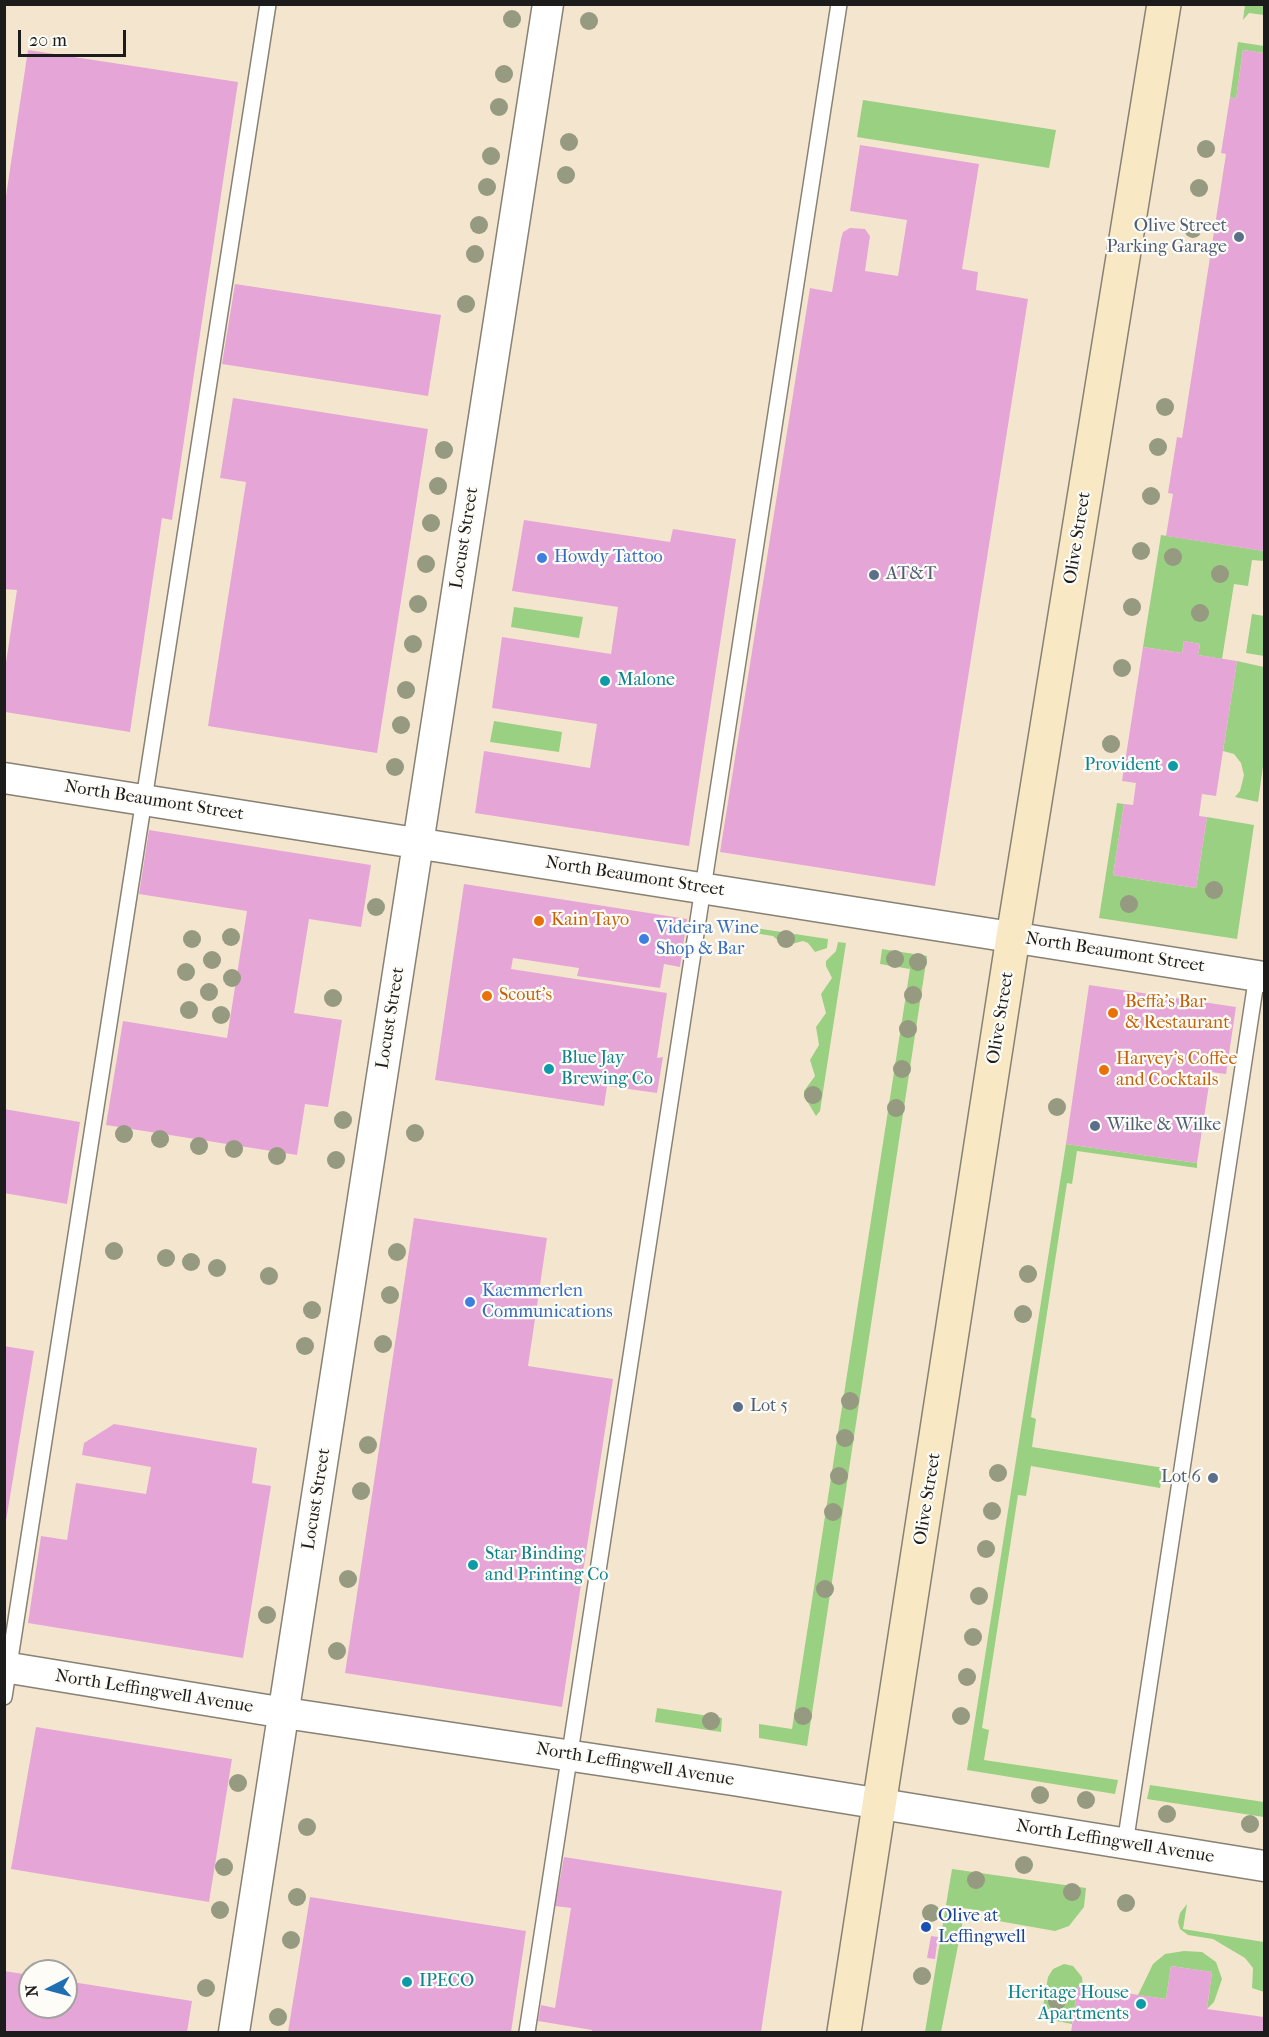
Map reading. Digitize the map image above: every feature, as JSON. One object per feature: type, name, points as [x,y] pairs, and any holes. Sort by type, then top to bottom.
[{"type":"main road","name":"Olive Street","points":[[844,2032],[881,1805],[1013,937],[1164,4]]},
{"type":"street","name":"Locust Street","points":[[234,2032],[548,4]]},
{"type":"street","name":"North Beaumont Street","points":[[4,778],[1261,976]]},
{"type":"street","name":"North Leffingwell Avenue","points":[[6,1677],[285,1713],[1264,1866]]},
{"type":"lane","points":[[6,1677],[268,4]]},
{"type":"lane","points":[[527,2032],[839,4]]},
{"type":"lane","points":[[1125,1844],[1261,976]]},
{"type":"green space","points":[[1245,5],[1264,5],[1264,15],[1249,13],[1243,20]]},
{"type":"green space","points":[[1238,42],[1264,46],[1264,53],[1243,50],[1236,99],[1230,97]]},
{"type":"green space","points":[[863,100],[1056,130],[1049,168],[857,137]]},
{"type":"green space","points":[[1161,535],[1264,551],[1264,561],[1252,560],[1248,586],[1234,584],[1222,659],[1198,655],[1200,644],[1184,641],[1182,653],[1143,647]]},
{"type":"green space","points":[[514,607],[583,617],[579,638],[511,627]]},
{"type":"green space","points":[[1252,614],[1264,616],[1264,656],[1246,653]]},
{"type":"green space","points":[[1237,661],[1264,667],[1264,759],[1258,802],[1235,797],[1240,791],[1244,775],[1241,763],[1234,754],[1223,751]]},
{"type":"green space","points":[[494,721],[562,732],[559,752],[490,742]]},
{"type":"green space","points":[[1117,803],[1124,804],[1113,875],[1196,888],[1207,817],[1254,825],[1237,939],[1099,918]]},
{"type":"green space","points":[[755,928],[828,939],[827,948],[815,952],[808,943],[803,941],[784,946],[773,936],[754,933]]},
{"type":"green space","points":[[838,942],[846,943],[820,1111],[816,1116],[804,1096],[804,1091],[815,1076],[810,1060],[819,1045],[816,1027],[826,1013],[821,994],[832,978],[826,961],[836,951]]},
{"type":"green space","points":[[882,949],[927,956],[807,1746],[759,1738],[759,1724],[792,1729],[910,969],[880,964]]},
{"type":"green space","points":[[1066,1144],[1197,1163],[1197,1168],[1077,1151],[1072,1184],[1067,1183],[1031,1417],[1036,1419],[1032,1447],[1164,1468],[1160,1488],[1031,1466],[1026,1496],[1018,1495],[982,1728],[989,1730],[984,1760],[1118,1780],[1115,1794],[967,1770]]},
{"type":"green space","points":[[657,1708],[722,1718],[721,1732],[655,1722]]},
{"type":"green space","points":[[1150,1785],[1264,1802],[1264,1817],[1147,1799]]},
{"type":"green space","points":[[952,1869],[1086,1888],[1084,1907],[1069,1926],[1055,1931],[993,1920],[993,1913],[946,1905]]},
{"type":"green space","points":[[1187,1904],[1183,1929],[1264,1942],[1264,1992],[1252,1988],[1253,1968],[1245,1958],[1213,1939],[1188,1935],[1180,1929],[1178,1922],[1180,1913]]},
{"type":"green space","points":[[945,1911],[964,1915],[941,2032],[925,2032]]},
{"type":"green space","points":[[1184,1951],[1202,1952],[1216,1962],[1222,1979],[1214,2002],[1207,2009],[1212,1972],[1171,1966],[1166,1999],[1138,1995],[1153,1964],[1165,1954]]},
{"type":"green space","points":[[1064,1964],[1073,1966],[1082,1977],[1083,1987],[1078,1986],[1072,2024],[1041,2018],[1048,1977],[1053,1969]]},
{"type":"building","points":[[28,50],[238,82],[172,520],[162,518],[130,732],[5,712],[5,669],[17,590],[4,589],[4,209]]},
{"type":"building","name":"Olive Street Parking Garage","points":[[1243,50],[1264,53],[1264,551],[1166,536],[1173,494],[1168,493],[1177,437],[1182,438],[1226,154],[1221,153],[1230,97],[1236,99]]},
{"type":"building","name":"AT&T","points":[[860,145],[979,164],[962,269],[978,272],[976,290],[1028,299],[935,886],[720,852],[810,288],[832,292],[841,239],[843,232],[850,228],[865,229],[870,236],[865,271],[898,276],[907,220],[850,211]]},
{"type":"building","points":[[235,284],[441,315],[428,396],[222,364]]},
{"type":"building","points":[[233,398],[428,429],[377,753],[208,726],[246,482],[220,478]]},
{"type":"building","name":"Malone","points":[[524,520],[670,542],[673,529],[736,539],[689,846],[475,813],[484,751],[590,768],[597,724],[492,708],[502,637],[611,654],[618,607],[512,591]]},
{"type":"building","name":"Provident","points":[[1184,641],[1200,644],[1198,655],[1237,661],[1216,796],[1202,794],[1199,816],[1207,817],[1196,888],[1113,875],[1124,804],[1133,805],[1136,783],[1122,781],[1143,647],[1182,653]]},
{"type":"building","points":[[149,830],[371,865],[361,927],[309,919],[294,1013],[342,1020],[328,1107],[305,1104],[297,1155],[106,1125],[123,1021],[227,1038],[247,911],[139,894]]},
{"type":"building","points":[[464,884],[687,919],[680,967],[664,964],[660,988],[577,976],[579,968],[513,958],[511,969],[667,993],[657,1058],[663,1057],[657,1093],[607,1086],[604,1106],[435,1080]]},
{"type":"building","points":[[1089,985],[1236,1007],[1226,1074],[1211,1072],[1197,1163],[1066,1144]]},
{"type":"building","points":[[4,1109],[80,1122],[67,1204],[4,1193]]},
{"type":"building","name":"Star Binding and Printing Co","points":[[414,1218],[547,1238],[528,1366],[613,1379],[562,1707],[345,1673]]},
{"type":"building","points":[[4,1346],[34,1351],[6,1521],[4,1521]]},
{"type":"building","points":[[114,1424],[257,1448],[252,1483],[271,1486],[243,1658],[28,1623],[41,1536],[67,1540],[76,1483],[146,1494],[151,1467],[82,1455],[84,1443]]},
{"type":"building","points":[[36,1727],[232,1759],[209,1902],[11,1869]]},
{"type":"building","points":[[564,1857],[782,1891],[761,2032],[592,2032],[592,2030],[538,2021],[541,2005],[555,2008],[571,1908],[555,1906]]},
{"type":"building","name":"IPECO","points":[[310,1897],[526,1931],[511,2032],[288,2032]]},
{"type":"building","points":[[931,1936],[938,1937],[935,1959],[927,1958]]},
{"type":"building","name":"Heritage House Apartments","points":[[1171,1966],[1212,1972],[1207,2009],[1264,2017],[1264,2032],[1071,2032],[1078,1986],[1166,1999]]},
{"type":"building","points":[[4,1971],[18,1973],[18,2019],[78,2019],[78,1983],[192,2001],[187,2032],[4,2032]]},
{"type":"place","name":"Olive Street Parking Garage","points":[[1239,237]]},
{"type":"place","name":"Howdy Tattoo","points":[[542,558]]},
{"type":"place","name":"AT&T","points":[[874,575]]},
{"type":"place","name":"Malone","points":[[605,681]]},
{"type":"place","name":"Provident","points":[[1173,766]]},
{"type":"place","name":"Kain Tayo","points":[[539,921]]},
{"type":"place","name":"Videira Wine Shop & Bar","points":[[644,939]]},
{"type":"place","name":"Scout's","points":[[487,996]]},
{"type":"place","name":"Beffa's Bar & Restaurant","points":[[1113,1013]]},
{"type":"place","name":"Blue Jay Brewing Co","points":[[549,1069]]},
{"type":"place","name":"Harvey's Coffee and Cocktails","points":[[1104,1070]]},
{"type":"place","name":"Wilke & Wilke","points":[[1095,1126]]},
{"type":"place","name":"Kaemmerlen Communications","points":[[470,1302]]},
{"type":"place","name":"Lot 5","points":[[738,1407]]},
{"type":"place","name":"Lot 6","points":[[1213,1478]]},
{"type":"place","name":"Star Binding and Printing Co","points":[[473,1565]]},
{"type":"place","name":"Olive at Leffingwell","points":[[926,1927]]},
{"type":"place","name":"IPECO","points":[[407,1982]]},
{"type":"place","name":"Heritage House Apartments","points":[[1141,2004]]}]
